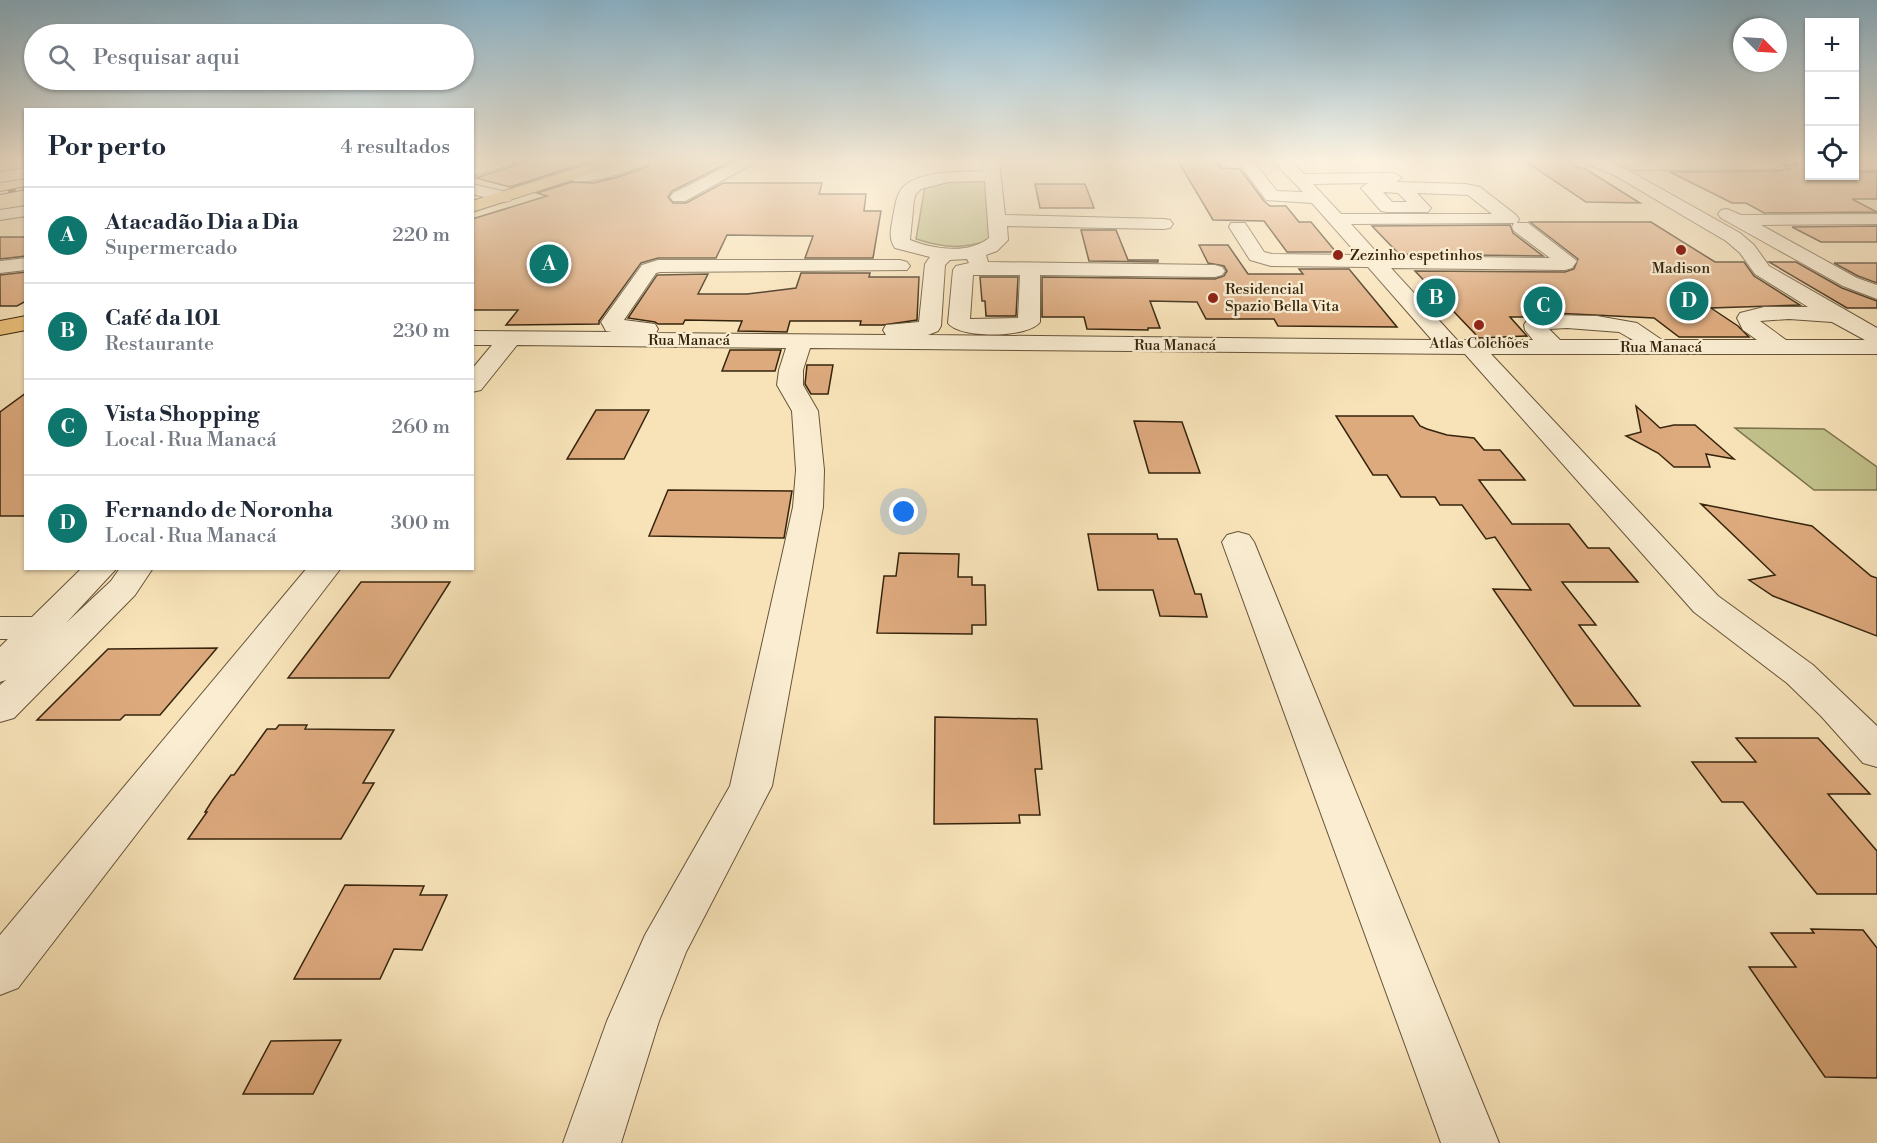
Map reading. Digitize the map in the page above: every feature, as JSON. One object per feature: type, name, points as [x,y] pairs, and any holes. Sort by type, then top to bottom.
[{"type":"main road","points":[[0,328],[24,323]]},
{"type":"street","points":[[904,214],[899,238],[902,243],[940,263]]},
{"type":"street","points":[[997,214],[999,240],[963,270],[959,323],[965,326],[1017,327],[1029,322],[1030,269]]},
{"type":"street","points":[[1332,214],[1374,262],[1461,347],[1706,604],[1726,621],[1757,640],[1791,666],[1846,717],[1877,752]]},
{"type":"street","points":[[1336,219],[1510,219],[1504,214]]},
{"type":"street","points":[[1705,214],[1877,293]]},
{"type":"street","points":[[1717,214],[1735,228],[1754,261],[1762,270],[1836,315],[1869,340]]},
{"type":"street","points":[[1754,261],[1728,252],[1706,240],[1735,228],[1877,219]]},
{"type":"street","points":[[998,220],[1164,224]]},
{"type":"street","points":[[1238,227],[1257,256],[1265,260],[1565,264],[1566,261],[1521,227]]},
{"type":"street","points":[[900,266],[914,248]]},
{"type":"street","points":[[900,266],[899,269],[903,271],[940,263],[977,260],[1030,269],[1215,271]]},
{"type":"street","points":[[900,266],[658,266],[649,269],[612,325],[626,329],[921,330],[930,326],[940,263]]},
{"type":"street","points":[[0,267],[24,264]]},
{"type":"street","points":[[1780,282],[1834,290],[1846,287],[1850,282]]},
{"type":"street","points":[[1836,315],[1839,308],[1848,303],[1877,300]]},
{"type":"street","points":[[1781,347],[1751,325],[1748,321],[1751,315],[1836,315]]},
{"type":"street","name":"Rua Manacá","points":[[474,338],[1555,348],[1781,347],[1869,340]]},
{"type":"street","points":[[474,383],[510,339]]},
{"type":"street","points":[[592,1143],[640,1006],[662,951],[689,896],[733,826],[751,786],[808,507],[810,470],[805,411],[790,384],[791,370],[800,341]]},
{"type":"street","points":[[1238,542],[1470,1143]]},
{"type":"street","points":[[0,669],[99,570]]},
{"type":"street","points":[[0,708],[123,588],[136,570]]},
{"type":"street","points":[[0,972],[323,570]]},
{"type":"street","points":[[0,628],[40,628]]},
{"type":"green space","points":[[920,214],[991,214],[993,239],[973,245],[955,246],[937,245],[916,239]]},
{"type":"green space","points":[[1735,428],[1824,429],[1877,467],[1877,490],[1814,490]]},
{"type":"building","points":[[487,214],[880,214],[873,258],[805,258],[813,236],[727,235],[716,258],[658,258],[641,263],[599,324],[506,325],[518,310],[474,310],[474,218]]},
{"type":"building","points":[[1210,214],[1293,214],[1299,222],[1311,222],[1336,252],[1287,252],[1264,221],[1213,220]]},
{"type":"building","points":[[1530,222],[1651,222],[1715,262],[1744,262],[1754,276],[1800,305],[1711,308],[1738,326],[1749,337],[1679,337],[1654,318],[1553,313],[1530,317],[1510,317],[1527,336],[1479,338],[1415,271],[1565,272],[1574,269],[1578,259]]},
{"type":"building","points":[[1510,225],[1513,233],[1543,256],[1399,254],[1372,226]]},
{"type":"building","points":[[1877,226],[1877,242],[1821,242],[1792,227]]},
{"type":"building","points":[[1081,230],[1116,230],[1128,260],[1158,260],[1158,262],[1089,261]]},
{"type":"building","points":[[0,237],[24,237],[24,256],[0,259]]},
{"type":"building","points":[[1199,245],[1228,245],[1248,274],[1303,274],[1299,269],[1349,269],[1397,327],[1278,326],[1274,319],[1206,319],[1197,302],[1150,301],[1160,328],[1148,328],[1148,330],[1087,329],[1084,317],[1042,317],[1042,277],[1215,279],[1224,276],[1227,271],[1224,266],[1208,263]]},
{"type":"building","points":[[1769,262],[1796,262],[1842,288],[1877,301],[1877,308],[1847,308]]},
{"type":"building","points":[[1834,263],[1877,263],[1877,283],[1858,276]]},
{"type":"building","points":[[24,272],[24,302],[17,306],[0,306],[0,275]]},
{"type":"building","points":[[801,273],[870,273],[869,277],[919,277],[917,320],[883,325],[860,325],[861,321],[790,321],[787,332],[738,331],[742,321],[685,320],[683,324],[658,324],[628,318],[657,275],[708,274],[698,294],[747,294],[796,288]]},
{"type":"building","points":[[980,277],[1018,277],[1016,316],[986,316]]},
{"type":"building","points":[[730,350],[781,350],[775,371],[722,371]]},
{"type":"building","points":[[807,365],[833,365],[828,394],[811,394],[805,384]]},
{"type":"building","points":[[24,394],[24,516],[0,516],[0,412]]},
{"type":"building","points":[[1636,406],[1660,428],[1695,425],[1734,459],[1706,454],[1710,467],[1674,467],[1658,453],[1626,436],[1641,432]]},
{"type":"building","points":[[596,410],[649,410],[624,459],[567,459]]},
{"type":"building","points":[[1336,416],[1413,416],[1420,426],[1427,429],[1447,435],[1474,438],[1484,450],[1500,450],[1525,480],[1479,480],[1512,524],[1569,524],[1588,548],[1609,548],[1638,582],[1562,582],[1596,625],[1579,625],[1640,706],[1574,706],[1493,589],[1531,590],[1495,537],[1486,539],[1462,505],[1440,505],[1435,497],[1401,497],[1387,475],[1373,475]]},
{"type":"building","points":[[1134,421],[1182,422],[1200,473],[1149,473]]},
{"type":"building","points":[[668,490],[792,491],[784,538],[649,536]]},
{"type":"building","points":[[1701,504],[1812,526],[1871,576],[1877,578],[1877,636],[1773,596],[1749,580],[1775,575]]},
{"type":"building","points":[[1088,534],[1157,534],[1158,539],[1177,539],[1195,594],[1201,594],[1207,617],[1160,616],[1153,590],[1098,590]]},
{"type":"building","points":[[899,553],[959,554],[958,577],[972,577],[972,585],[985,585],[986,625],[972,625],[972,634],[877,633],[884,576],[896,576]]},
{"type":"building","points":[[361,582],[450,582],[389,678],[288,678]]},
{"type":"building","points":[[217,648],[160,715],[125,715],[120,720],[37,720],[108,649]]},
{"type":"building","points":[[935,717],[1037,719],[1042,769],[1035,769],[1040,815],[1019,815],[1020,823],[934,824]]},
{"type":"building","points":[[279,725],[307,725],[305,729],[394,730],[363,783],[374,783],[341,839],[188,839],[212,801],[267,729],[276,729]]},
{"type":"building","points":[[1736,738],[1818,738],[1870,794],[1828,794],[1877,851],[1877,894],[1817,894],[1743,802],[1722,802],[1692,762],[1756,762]]},
{"type":"building","points":[[345,885],[424,886],[420,895],[447,895],[422,950],[394,949],[380,979],[294,979]]},
{"type":"building","points":[[1811,929],[1863,930],[1877,948],[1877,1078],[1825,1077],[1749,967],[1796,967],[1771,933],[1814,933]]},
{"type":"building","points":[[341,1040],[313,1094],[243,1094],[271,1041]]},
{"type":"place","name":"Madison","points":[[1681,250]]},
{"type":"place","name":"Zezinho espetinhos","points":[[1338,255]]},
{"type":"place","name":"Atacadão Dia a Dia","points":[[549,264]]},
{"type":"place","name":"Residencial Spazio Bella Vita","points":[[1213,298]]},
{"type":"place","name":"Café da 101","points":[[1436,298]]},
{"type":"place","name":"Fernando de Noronha","points":[[1689,301]]},
{"type":"place","name":"Vista Shopping","points":[[1543,306]]},
{"type":"place","name":"Atlas Colchões","points":[[1479,325]]}]
